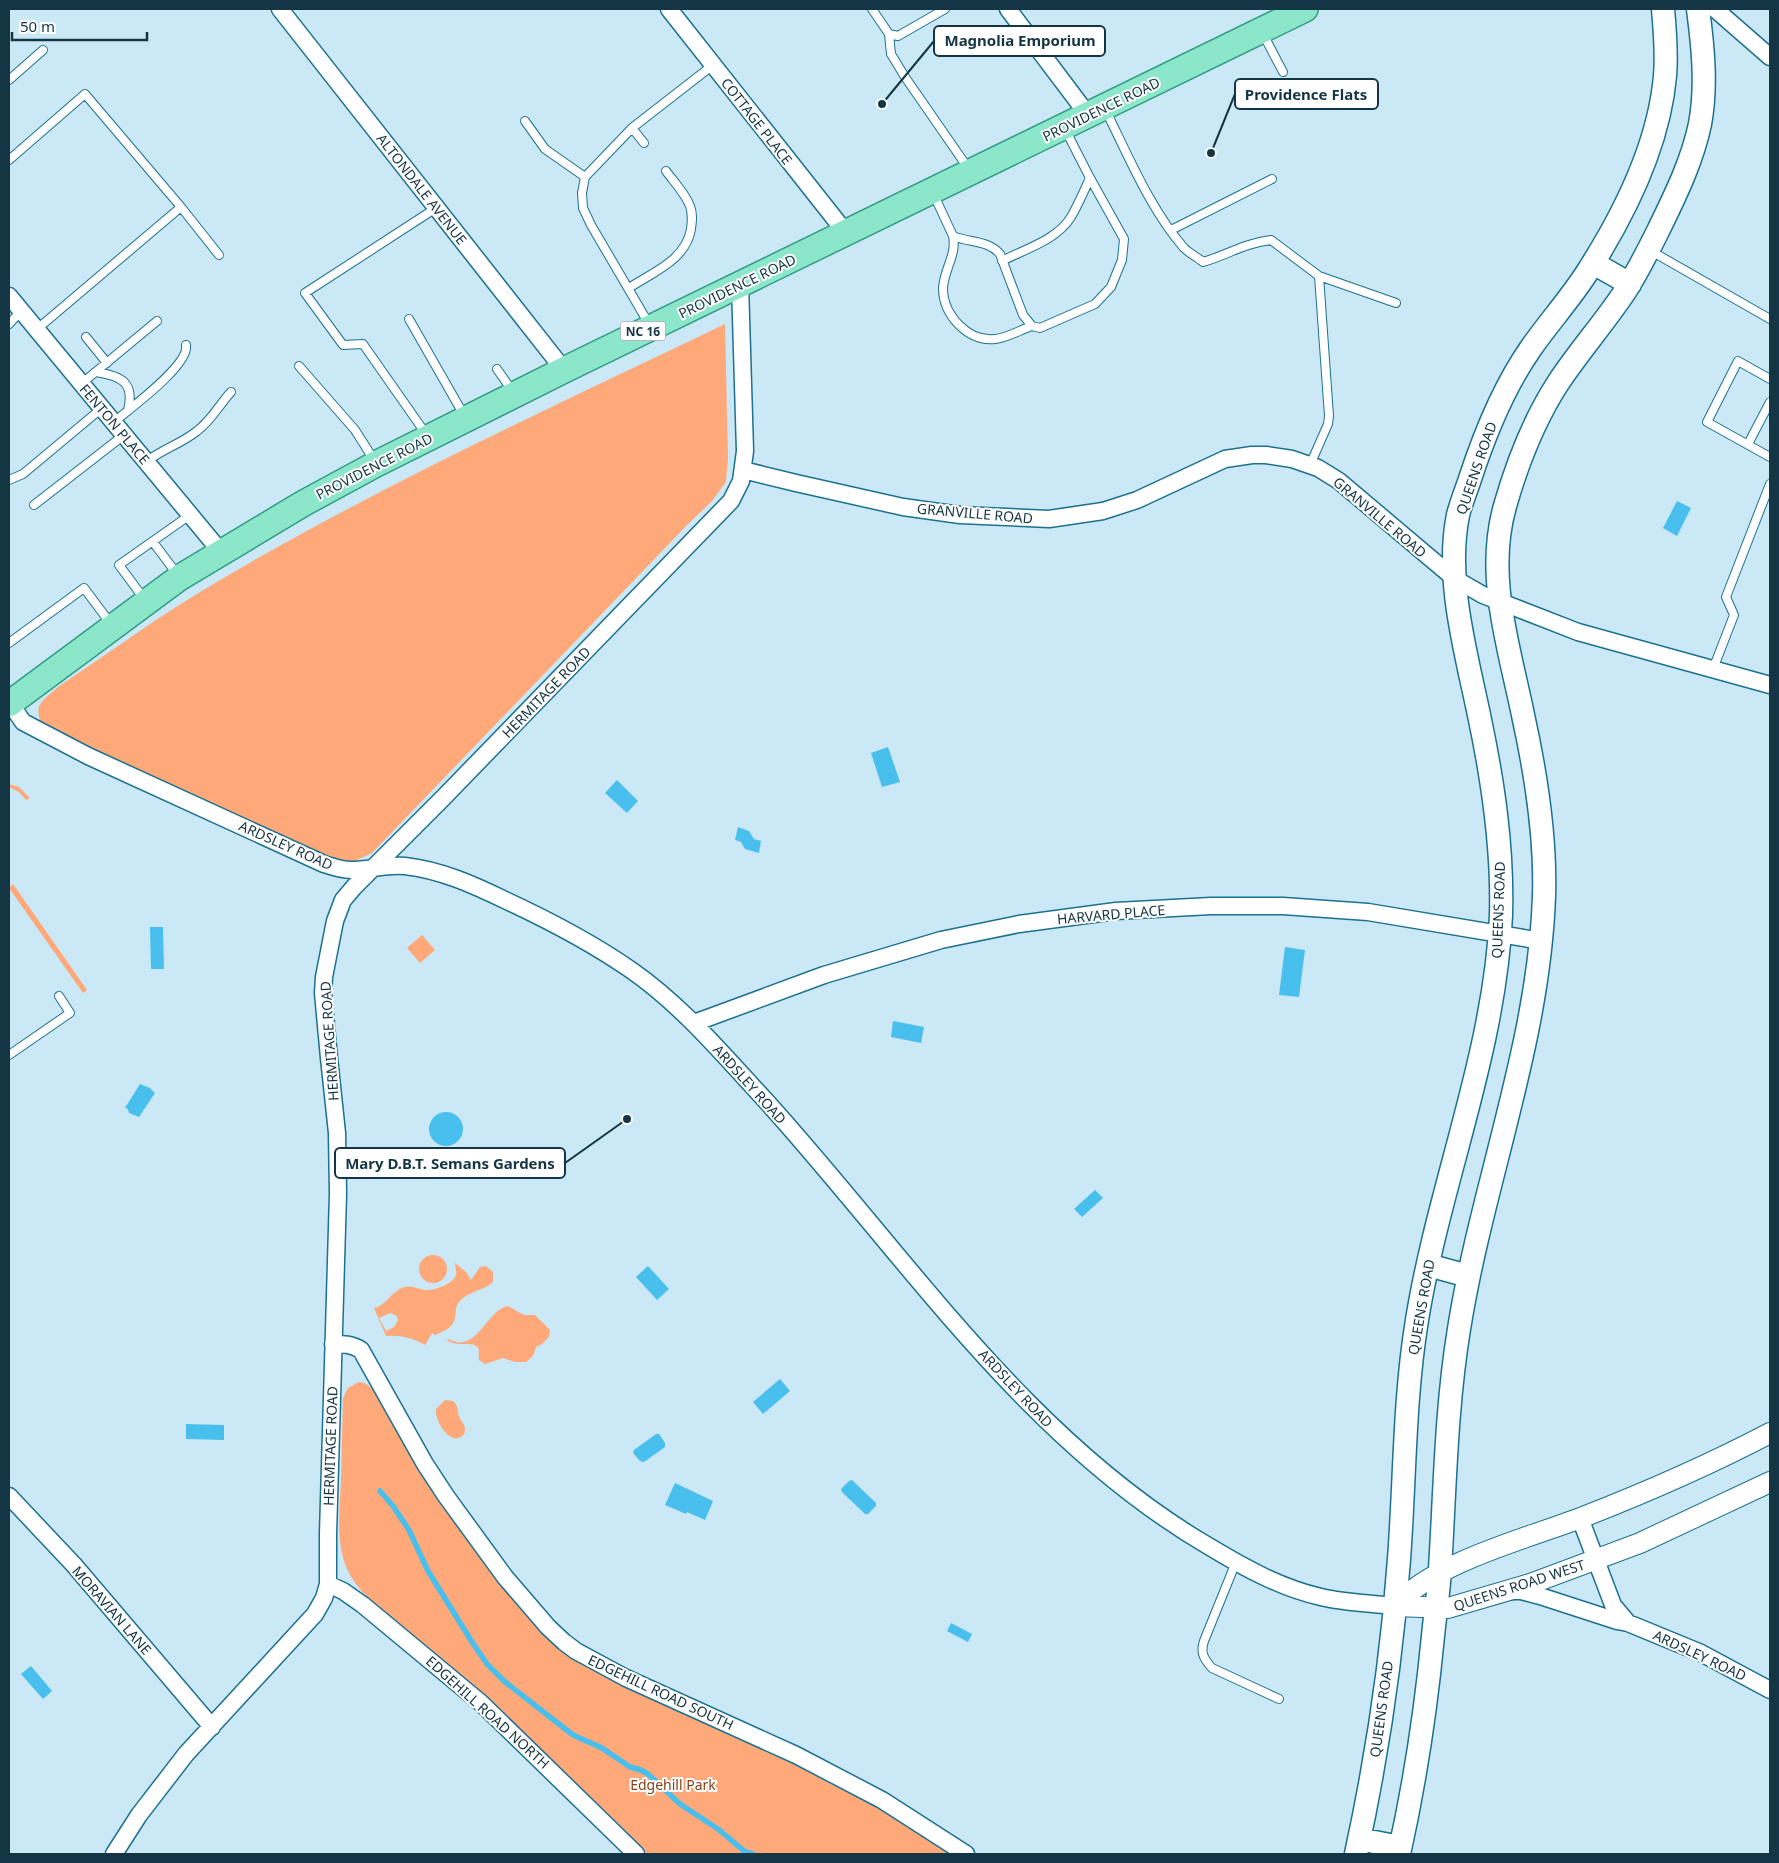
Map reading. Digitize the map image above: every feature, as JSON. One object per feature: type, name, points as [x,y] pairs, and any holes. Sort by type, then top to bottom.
[{"type":"main road","name":"QUEENS ROAD","points":[[1357,1847],[1383,1701],[1395,1606],[1410,1375],[1417,1320],[1437,1223],[1480,1055],[1492,993],[1500,934],[1501,886],[1494,792],[1462,633],[1455,579],[1458,514],[1487,430],[1520,364],[1594,263],[1626,202],[1647,156],[1654,134],[1665,74],[1663,9]]},
{"type":"main road","points":[[1357,1847],[1400,1851],[1416,1767],[1428,1687],[1440,1574],[1451,1382],[1468,1276],[1525,1042],[1536,983],[1541,941],[1544,870],[1540,815],[1524,717],[1500,601],[1497,569],[1500,525],[1511,486],[1547,402],[1562,377],[1630,284],[1649,250],[1689,164],[1700,124],[1704,76],[1698,9]]},
{"type":"main road","name":"PROVIDENCE ROAD","points":[[9,704],[179,578],[304,503],[376,464],[466,418],[1261,30],[1298,10]]},
{"type":"main road","points":[[1594,263],[1630,284]]},
{"type":"main road","points":[[1428,1265],[1468,1276]]},
{"type":"street","name":"ALTONDALE AVENUE","points":[[280,9],[564,370]]},
{"type":"street","name":"COTTAGE PLACE","points":[[669,9],[846,233]]},
{"type":"street","points":[[1715,9],[1770,57]]},
{"type":"street","points":[[1013,12],[1096,111]]},
{"type":"street","name":"HERMITAGE ROAD","points":[[114,1854],[144,1808],[186,1754],[315,1614],[324,1598],[328,1584],[338,1194],[337,1133],[323,993],[324,977],[335,921],[343,900],[731,501],[742,481],[745,451],[740,284]]},
{"type":"street","name":"FENTON PLACE","points":[[9,296],[221,552]]},
{"type":"street","name":"GRANVILLE ROAD","points":[[743,470],[903,507],[960,515],[1049,519],[1085,515],[1130,502],[1226,459],[1266,455],[1292,459],[1310,465],[1339,481],[1455,579],[1470,588],[1578,632],[1770,685]]},
{"type":"street","name":"ARDSLEY ROAD","points":[[9,704],[23,722],[88,756],[324,864],[343,870],[401,866],[436,872],[470,884],[558,925],[631,970],[660,992],[694,1023],[804,1143],[845,1194],[1002,1375],[1053,1428],[1096,1467],[1182,1531],[1269,1579],[1322,1597],[1347,1602],[1395,1606]]},
{"type":"street","name":"HARVARD PLACE","points":[[694,1023],[824,975],[941,940],[1020,924],[1116,911],[1212,906],[1283,906],[1368,912],[1541,941]]},
{"type":"street","name":"EDGEHILL ROAD SOUTH","points":[[333,1344],[346,1344],[361,1350],[425,1464],[446,1496],[505,1577],[548,1627],[564,1642],[576,1651],[626,1678],[796,1755],[882,1800],[966,1854]]},
{"type":"street","points":[[1395,1606],[1408,1593],[1470,1559],[1580,1518],[1690,1473],[1770,1433]]},
{"type":"street","name":"QUEENS ROAD WEST","points":[[1395,1606],[1436,1609],[1459,1606],[1530,1584],[1674,1528],[1770,1482]]},
{"type":"street","name":"MORAVIAN LANE","points":[[9,1496],[67,1558],[212,1726]]},
{"type":"street","name":"ARDSLEY ROAD","points":[[1580,1518],[1613,1605],[1628,1623]]},
{"type":"street","name":"EDGEHILL ROAD NORTH","points":[[328,1584],[363,1604],[481,1703],[636,1854]]},
{"type":"street","name":"ARDSLEY ROAD","points":[[1503,1591],[1521,1591],[1628,1623],[1701,1653],[1770,1690]]},
{"type":"lane","points":[[872,9],[888,34],[891,54],[971,172]]},
{"type":"lane","points":[[888,34],[898,36],[945,9]]},
{"type":"lane","points":[[1261,30],[1283,72]]},
{"type":"lane","points":[[9,80],[43,50]]},
{"type":"lane","points":[[650,328],[583,208],[584,177],[632,128],[713,65]]},
{"type":"lane","points":[[9,160],[85,94],[219,255]]},
{"type":"lane","points":[[1096,111],[1134,168],[1163,220],[1186,249],[1203,262],[1254,242],[1271,240],[1319,276],[1396,303]]},
{"type":"lane","points":[[525,121],[545,149],[584,177]]},
{"type":"lane","points":[[932,191],[953,236],[955,245],[943,289],[951,316],[956,323],[977,336],[997,339],[1032,326],[1040,328],[1095,304],[1111,287],[1122,260],[1124,239],[1064,127]]},
{"type":"lane","points":[[632,128],[644,143]]},
{"type":"lane","points":[[629,288],[675,259],[684,249],[690,236],[693,218],[690,206],[666,171]]},
{"type":"lane","points":[[1002,260],[1050,237],[1062,229],[1071,218],[1090,178]]},
{"type":"lane","points":[[1171,230],[1272,179]]},
{"type":"lane","points":[[36,330],[181,207]]},
{"type":"lane","points":[[428,438],[363,344],[343,345],[305,293],[436,208]]},
{"type":"lane","points":[[953,236],[994,247],[1000,254],[1023,315],[1032,326]]},
{"type":"lane","points":[[1649,250],[1770,318]]},
{"type":"lane","points":[[1310,465],[1328,424],[1329,416],[1319,276]]},
{"type":"lane","points":[[9,324],[21,311]]},
{"type":"lane","points":[[409,319],[466,418]]},
{"type":"lane","points":[[81,384],[158,321]]},
{"type":"lane","points":[[86,337],[107,363]]},
{"type":"lane","points":[[128,410],[176,368],[186,354],[186,345]]},
{"type":"lane","points":[[1770,379],[1738,361],[1708,422],[1770,457]]},
{"type":"lane","points":[[299,366],[355,430],[376,464]]},
{"type":"lane","points":[[497,369],[515,394]]},
{"type":"lane","points":[[34,505],[119,429],[128,410],[131,392],[128,386],[115,376],[96,372]]},
{"type":"lane","points":[[146,462],[157,452],[181,442],[198,431],[231,392]]},
{"type":"lane","points":[[1748,444],[1770,402]]},
{"type":"lane","points":[[9,480],[23,474],[102,408]]},
{"type":"lane","points":[[1713,669],[1734,615],[1726,597],[1770,484]]},
{"type":"lane","points":[[146,602],[119,565],[190,515]]},
{"type":"lane","points":[[153,542],[179,578]]},
{"type":"lane","points":[[9,643],[84,588],[113,627]]},
{"type":"lane","points":[[9,1055],[70,1012],[59,996]]},
{"type":"lane","points":[[1236,1562],[1201,1649],[1204,1658],[1212,1668],[1280,1699]]},
{"type":"green space","points":[[725,324],[728,459],[726,482],[712,501],[372,853],[346,865],[320,857],[44,731],[38,710],[39,706],[58,687],[205,589],[268,552],[397,483]]},
{"type":"green space","points":[[9,784],[19,787],[30,798],[26,800],[19,792],[9,787]]},
{"type":"green space","points":[[13,884],[87,990],[83,993],[9,888]]},
{"type":"green space","points":[[422,935],[435,950],[420,963],[407,948]]},
{"type":"green space","points":[[433,1255],[443,1259],[447,1269],[443,1279],[433,1283],[423,1279],[419,1269],[423,1259]]},
{"type":"green space","points":[[455,1263],[466,1272],[471,1280],[480,1267],[486,1266],[493,1272],[493,1282],[463,1298],[457,1304],[455,1318],[451,1326],[435,1335],[432,1333],[425,1345],[416,1340],[386,1336],[374,1308],[382,1305],[398,1290],[405,1287],[429,1290],[447,1284],[456,1275]],"holes":[[[390,1313],[397,1316],[398,1320],[394,1327],[386,1331],[379,1318]]]},
{"type":"green space","points":[[508,1306],[524,1315],[535,1315],[550,1330],[549,1337],[536,1347],[533,1356],[526,1362],[515,1362],[503,1358],[485,1364],[479,1360],[479,1349],[476,1346],[455,1344],[447,1340],[467,1341],[474,1337],[500,1309]]},
{"type":"green space","name":"Edgehill Park","points":[[359,1382],[365,1383],[375,1391],[459,1527],[475,1549],[538,1627],[577,1660],[625,1687],[765,1748],[893,1814],[954,1854],[647,1854],[596,1806],[521,1729],[371,1601],[351,1577],[341,1549],[339,1526],[343,1398],[348,1388]]},
{"type":"green space","points":[[445,1400],[453,1401],[456,1404],[464,1425],[464,1434],[459,1438],[449,1436],[438,1420],[436,1409]]},
{"type":"water","points":[[1677,501],[1691,508],[1677,536],[1663,528]]},
{"type":"water","points":[[888,747],[900,782],[882,787],[871,753]]},
{"type":"water","points":[[617,780],[638,801],[627,813],[605,793]]},
{"type":"water","points":[[738,827],[749,831],[754,839],[761,841],[759,853],[745,849],[741,842],[735,840]]},
{"type":"water","points":[[150,927],[163,927],[164,969],[151,969]]},
{"type":"water","points":[[1285,947],[1305,950],[1299,997],[1279,995]]},
{"type":"water","points":[[893,1021],[924,1027],[921,1043],[891,1037]]},
{"type":"water","points":[[140,1084],[150,1088],[155,1093],[139,1117],[129,1113],[128,1109],[125,1108]]},
{"type":"water","points":[[446,1112],[458,1117],[463,1129],[458,1141],[446,1146],[434,1141],[429,1129],[434,1117]]},
{"type":"water","points":[[1095,1190],[1103,1198],[1082,1217],[1074,1209]]},
{"type":"water","points":[[648,1266],[669,1289],[657,1300],[636,1277]]},
{"type":"water","points":[[780,1379],[790,1391],[763,1414],[753,1402]]},
{"type":"water","points":[[186,1424],[224,1425],[224,1440],[186,1439]]},
{"type":"water","points":[[656,1434],[659,1434],[665,1443],[665,1447],[644,1462],[640,1461],[633,1453],[634,1450]]},
{"type":"water","points":[[852,1480],[876,1503],[876,1506],[868,1514],[865,1514],[842,1492],[841,1489]]},
{"type":"water","points":[[675,1483],[713,1501],[705,1520],[665,1505]]},
{"type":"water","points":[[951,1623],[972,1634],[968,1642],[947,1631]]},
{"type":"water","points":[[31,1666],[52,1691],[43,1699],[21,1674]]},
{"type":"waterway","points":[[380,1491],[409,1530],[428,1571],[472,1642],[487,1664],[504,1681],[573,1735],[602,1748],[630,1767],[648,1774],[680,1804],[718,1829],[744,1851],[753,1854]]},
{"type":"place","name":"Magnolia Emporium","points":[[882,104]]},
{"type":"place","name":"Providence Flats","points":[[1211,153]]},
{"type":"place","name":"Mary D.B.T. Semans Gardens","points":[[627,1119]]}]
